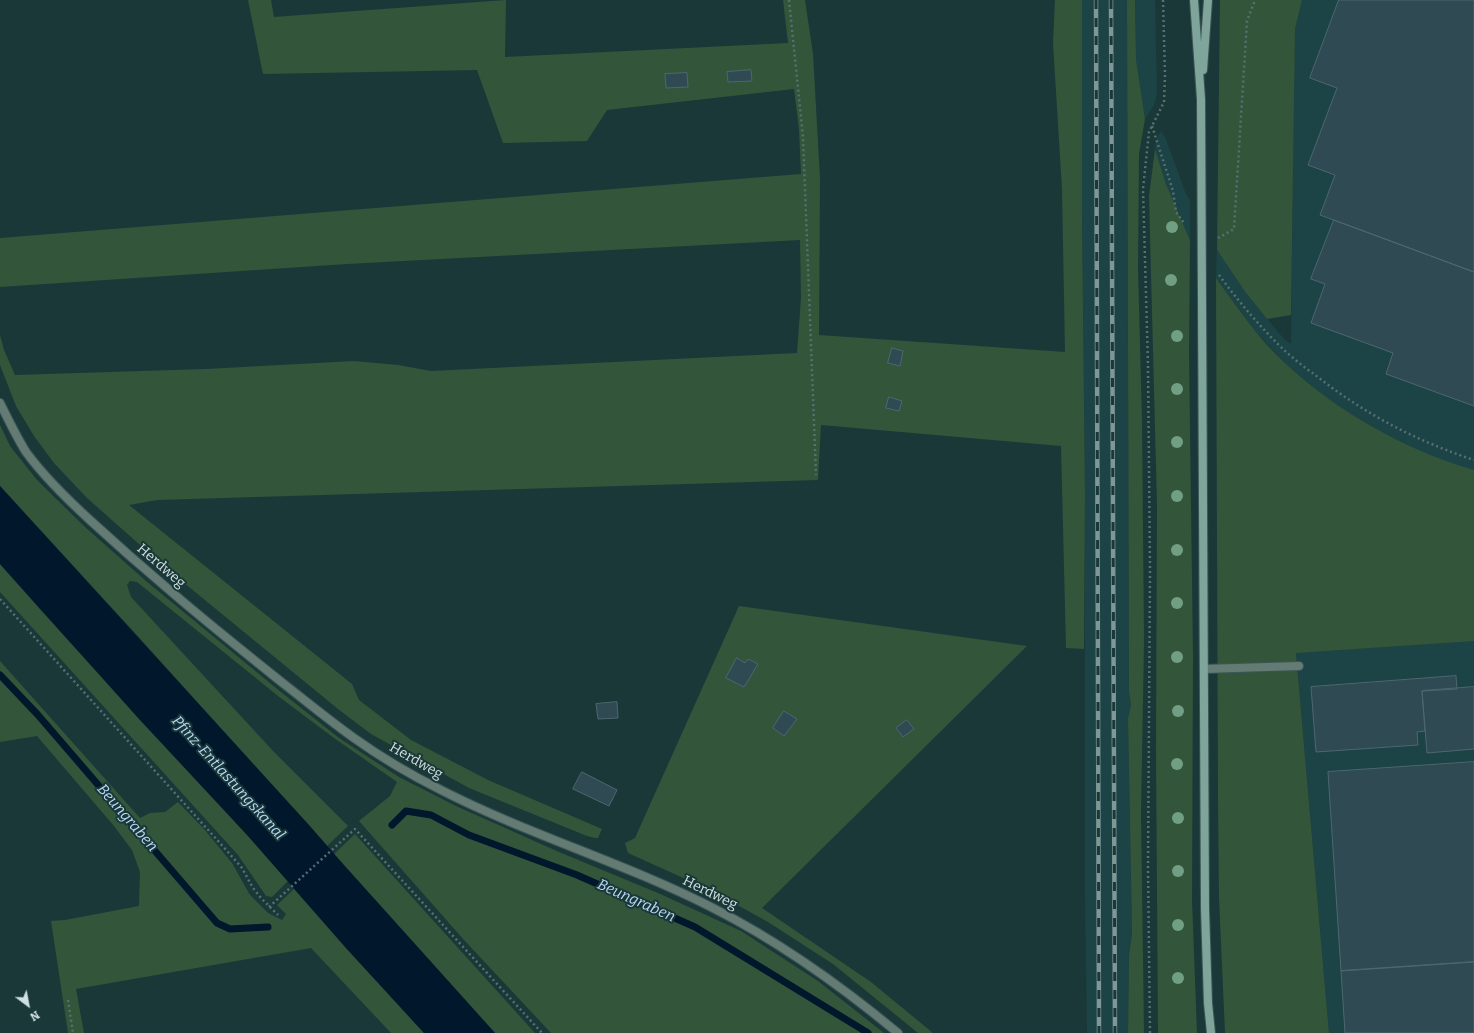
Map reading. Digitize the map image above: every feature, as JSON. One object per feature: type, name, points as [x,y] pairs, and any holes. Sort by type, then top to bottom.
[{"type":"main road","points":[[1194,0],[1201,99],[1205,909],[1208,1003],[1211,1033]]},
{"type":"main road","points":[[1201,99],[1208,0]]},
{"type":"street","name":"Herdweg","points":[[0,403],[26,451],[41,472],[60,493],[141,566],[219,632],[354,738],[395,765],[443,791],[487,811],[648,878],[752,928],[828,978],[898,1033]]},
{"type":"street","points":[[1204,669],[1299,666]]},
{"type":"path","points":[[789,0],[803,137],[816,476]]},
{"type":"path","points":[[1150,1033],[1148,868],[1150,562],[1148,365],[1143,189],[1149,132],[1164,102],[1165,75],[1163,0]]},
{"type":"path","points":[[1255,0],[1247,21],[1234,229],[1201,248],[1220,276],[1254,318],[1286,352],[1327,384],[1355,405],[1394,428],[1428,443],[1474,460]]},
{"type":"path","points":[[1152,125],[1173,191],[1176,212],[1185,224]]},
{"type":"path","points":[[0,599],[228,852],[242,868],[253,888],[269,907],[278,914]]},
{"type":"path","points":[[269,907],[352,830],[355,829],[542,1033]]},
{"type":"path","points":[[68,1000],[73,1033]]},
{"type":"shaded area","points":[[1082,0],[1127,0],[1129,692],[1131,705],[1128,718],[1132,934],[1129,955],[1128,1033],[1087,1033],[1085,901],[1085,495],[1082,215]]},
{"type":"shaded area","points":[[1135,0],[1155,0],[1157,94],[1154,105],[1145,119],[1136,59]]},
{"type":"shaded area","points":[[1302,0],[1474,0],[1474,1033],[1329,1033],[1296,653],[1286,364],[1256,332],[1216,278],[1217,250],[1252,301],[1285,340],[1291,344],[1294,55],[1295,29]]},
{"type":"shaded area","points":[[1161,131],[1165,137],[1186,194],[1190,200],[1190,240],[1166,184],[1155,149],[1156,140]]},
{"type":"green space","points":[[248,0],[271,0],[274,17],[506,0],[505,57],[788,43],[783,0],[805,0],[813,54],[820,178],[819,335],[1065,352],[1062,189],[1053,43],[1055,0],[1082,0],[1082,215],[1085,495],[1084,649],[1066,648],[1061,446],[821,425],[818,480],[157,500],[129,505],[352,684],[359,700],[411,740],[488,780],[602,829],[598,838],[587,836],[469,788],[371,734],[338,709],[167,569],[86,497],[54,463],[34,436],[16,406],[0,365],[0,335],[4,350],[15,375],[206,369],[354,361],[398,365],[431,371],[797,353],[801,298],[800,240],[347,264],[0,287],[0,238],[801,174],[799,129],[794,89],[607,110],[587,141],[503,143],[477,70],[263,74]]},
{"type":"green space","points":[[1127,0],[1135,0],[1136,59],[1145,119],[1139,154],[1138,268],[1142,422],[1144,641],[1141,813],[1144,1033],[1128,1033],[1129,955],[1132,934],[1128,718],[1131,705],[1129,692]]},
{"type":"green space","points":[[1220,0],[1302,0],[1295,29],[1291,315],[1267,319],[1246,293],[1217,250]]},
{"type":"green space","points":[[1155,149],[1166,184],[1190,240],[1189,355],[1193,657],[1192,900],[1197,1033],[1158,1033],[1156,751],[1157,505],[1149,196]]},
{"type":"green space","points":[[1216,278],[1256,332],[1277,355],[1327,398],[1384,433],[1414,448],[1474,470],[1474,641],[1296,653],[1329,1033],[1225,1033],[1219,898]]},
{"type":"green space","points":[[0,425],[10,446],[37,480],[85,527],[146,581],[339,738],[399,777],[456,806],[559,852],[658,893],[741,931],[818,981],[884,1033],[551,1033],[464,940],[359,821],[390,796],[397,782],[334,738],[278,696],[137,582],[130,581],[127,585],[131,597],[274,752],[348,826],[327,846],[0,486]]},
{"type":"green space","points":[[0,564],[71,644],[288,881],[272,897],[266,896],[238,855],[0,592]]},
{"type":"green space","points":[[739,606],[1027,646],[762,908],[871,982],[933,1033],[918,1033],[833,964],[768,922],[712,891],[628,853],[625,843],[635,838]]},
{"type":"green space","points":[[0,661],[140,818],[150,813],[165,812],[178,802],[204,829],[232,863],[250,895],[268,913],[282,920],[286,914],[277,905],[294,889],[424,1033],[391,1033],[311,948],[76,989],[84,1033],[68,1033],[51,921],[65,920],[139,906],[140,872],[132,850],[114,826],[37,736],[0,742]]},
{"type":"green space","points":[[355,834],[535,1033],[495,1033],[334,854]]},
{"type":"water","name":"Pfinz-Entlastungskanal","points":[[0,486],[309,825],[495,1033],[424,1033],[346,948],[248,836],[139,719],[0,564]]},
{"type":"building","points":[[1339,0],[1474,0],[1474,272],[1320,215],[1335,175],[1308,165],[1337,88],[1310,78]]},
{"type":"building","points":[[751,70],[752,81],[728,82],[727,72]]},
{"type":"building","points":[[687,73],[688,87],[666,88],[665,74]]},
{"type":"building","points":[[1334,220],[1474,272],[1474,406],[1386,374],[1393,353],[1311,323],[1325,284],[1311,279]]},
{"type":"building","points":[[892,348],[903,351],[900,366],[888,363]]},
{"type":"building","points":[[889,397],[902,401],[899,411],[886,408]]},
{"type":"building","points":[[737,658],[745,663],[748,659],[758,664],[744,687],[726,678]]},
{"type":"building","points":[[1456,676],[1457,689],[1422,691],[1425,731],[1417,732],[1418,745],[1316,752],[1311,687]]},
{"type":"building","points":[[1474,687],[1474,749],[1427,753],[1422,691]]},
{"type":"building","points":[[617,702],[618,718],[598,719],[596,704]]},
{"type":"building","points":[[784,711],[797,719],[784,736],[773,728]]},
{"type":"building","points":[[907,720],[914,729],[903,737],[896,728]]},
{"type":"building","points":[[1474,762],[1474,962],[1341,971],[1328,772]]},
{"type":"building","points":[[582,772],[617,790],[609,806],[573,789]]},
{"type":"building","points":[[1474,962],[1474,1033],[1345,1033],[1341,971]]},
{"type":"waterway","name":"Beungraben","points":[[0,675],[38,715],[217,923],[230,929],[268,927]]},
{"type":"waterway","name":"Beungraben","points":[[392,825],[406,811],[431,815],[469,835],[577,875],[695,927],[868,1033]]},
{"type":"railway","points":[[1096,0],[1099,1033]]},
{"type":"railway","points":[[1111,0],[1115,1033]]}]
